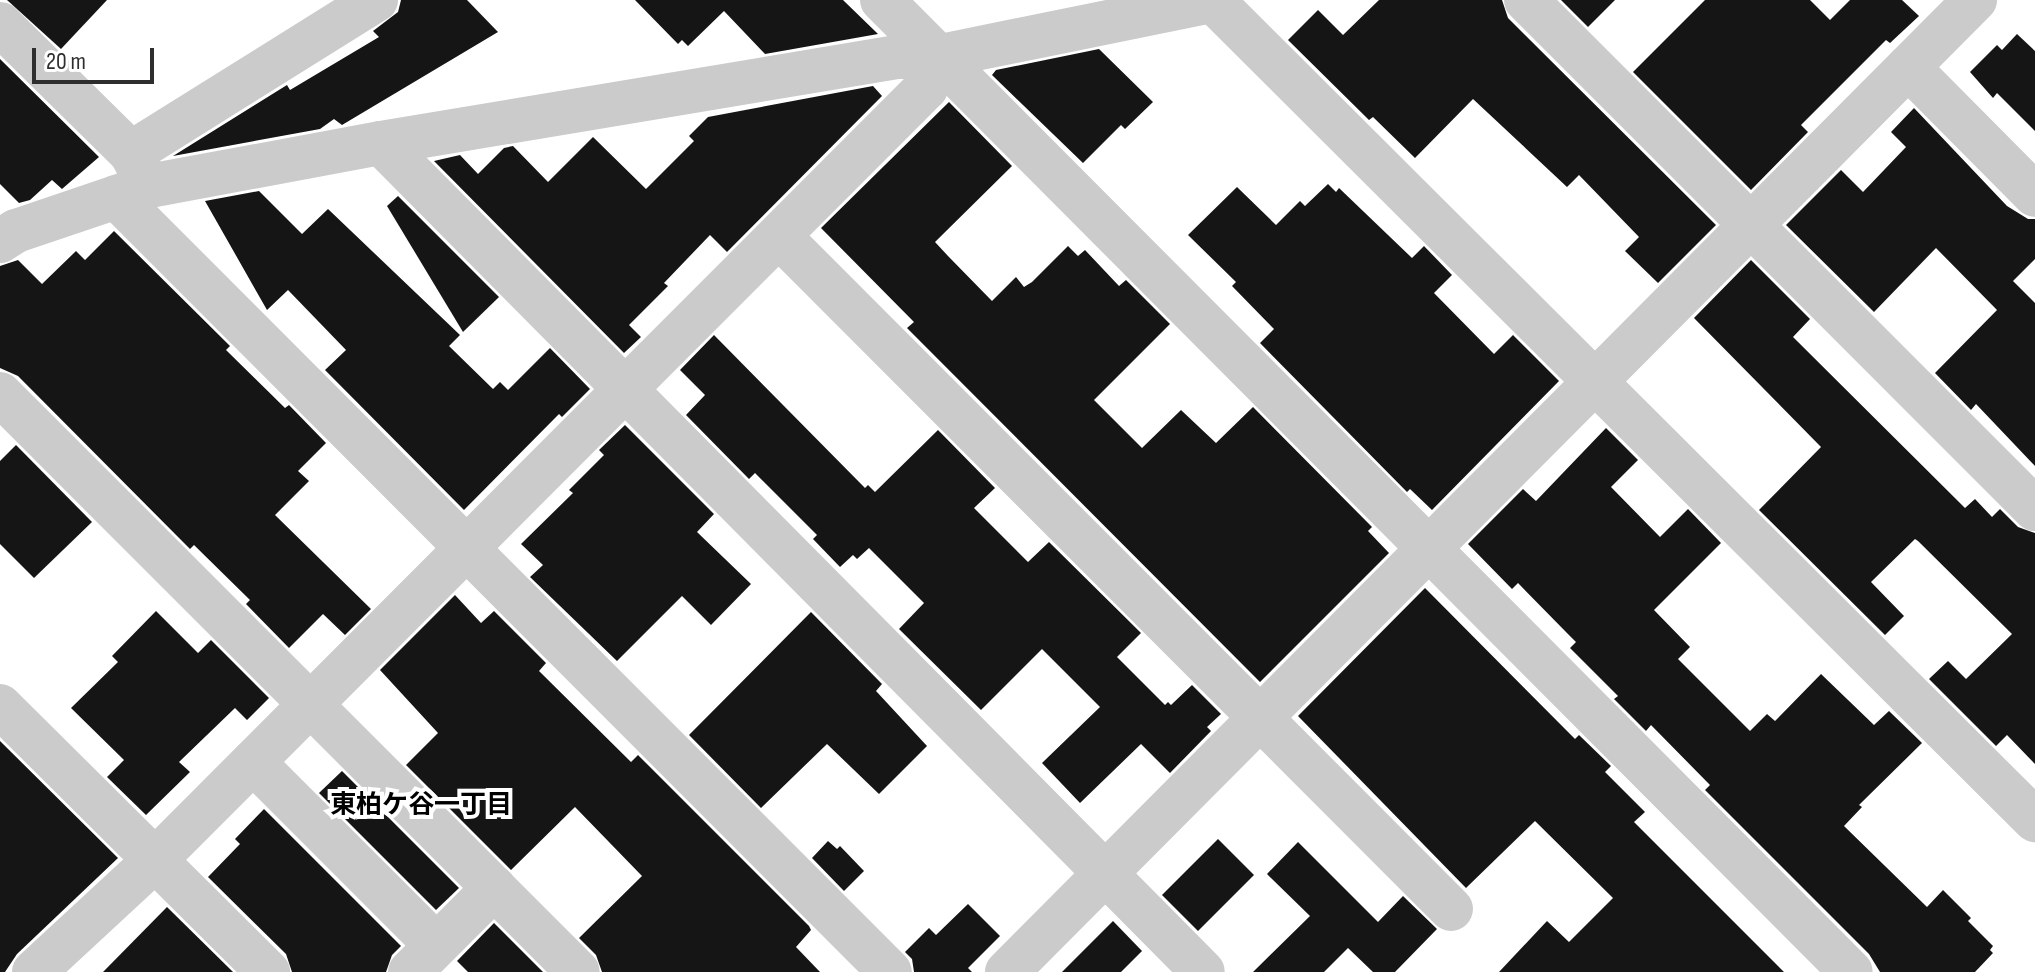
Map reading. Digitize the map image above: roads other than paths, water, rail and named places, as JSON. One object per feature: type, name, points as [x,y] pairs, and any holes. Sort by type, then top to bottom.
[{"type":"street","points":[[882,0],[1851,972]]},
{"type":"street","points":[[132,179],[381,143],[897,57],[936,57],[1213,0],[2035,820]]},
{"type":"street","points":[[1526,0],[2035,509]]},
{"type":"street","points":[[1007,972],[1975,0]]},
{"type":"street","points":[[0,241],[132,179],[348,7]]},
{"type":"street","points":[[0,24],[132,179],[467,549],[890,972]]},
{"type":"street","points":[[34,972],[155,860],[926,88],[936,57]]},
{"type":"street","points":[[1908,67],[2035,195]]},
{"type":"street","points":[[381,143],[624,392],[1203,972]]},
{"type":"street","points":[[779,236],[1451,909]]},
{"type":"street","points":[[0,394],[578,972]]},
{"type":"street","points":[[0,706],[268,972]]},
{"type":"street","points":[[253,762],[423,959],[494,888]]},
{"type":"district","name":"東柏ケ谷一丁目","points":[[421,806]]}]
